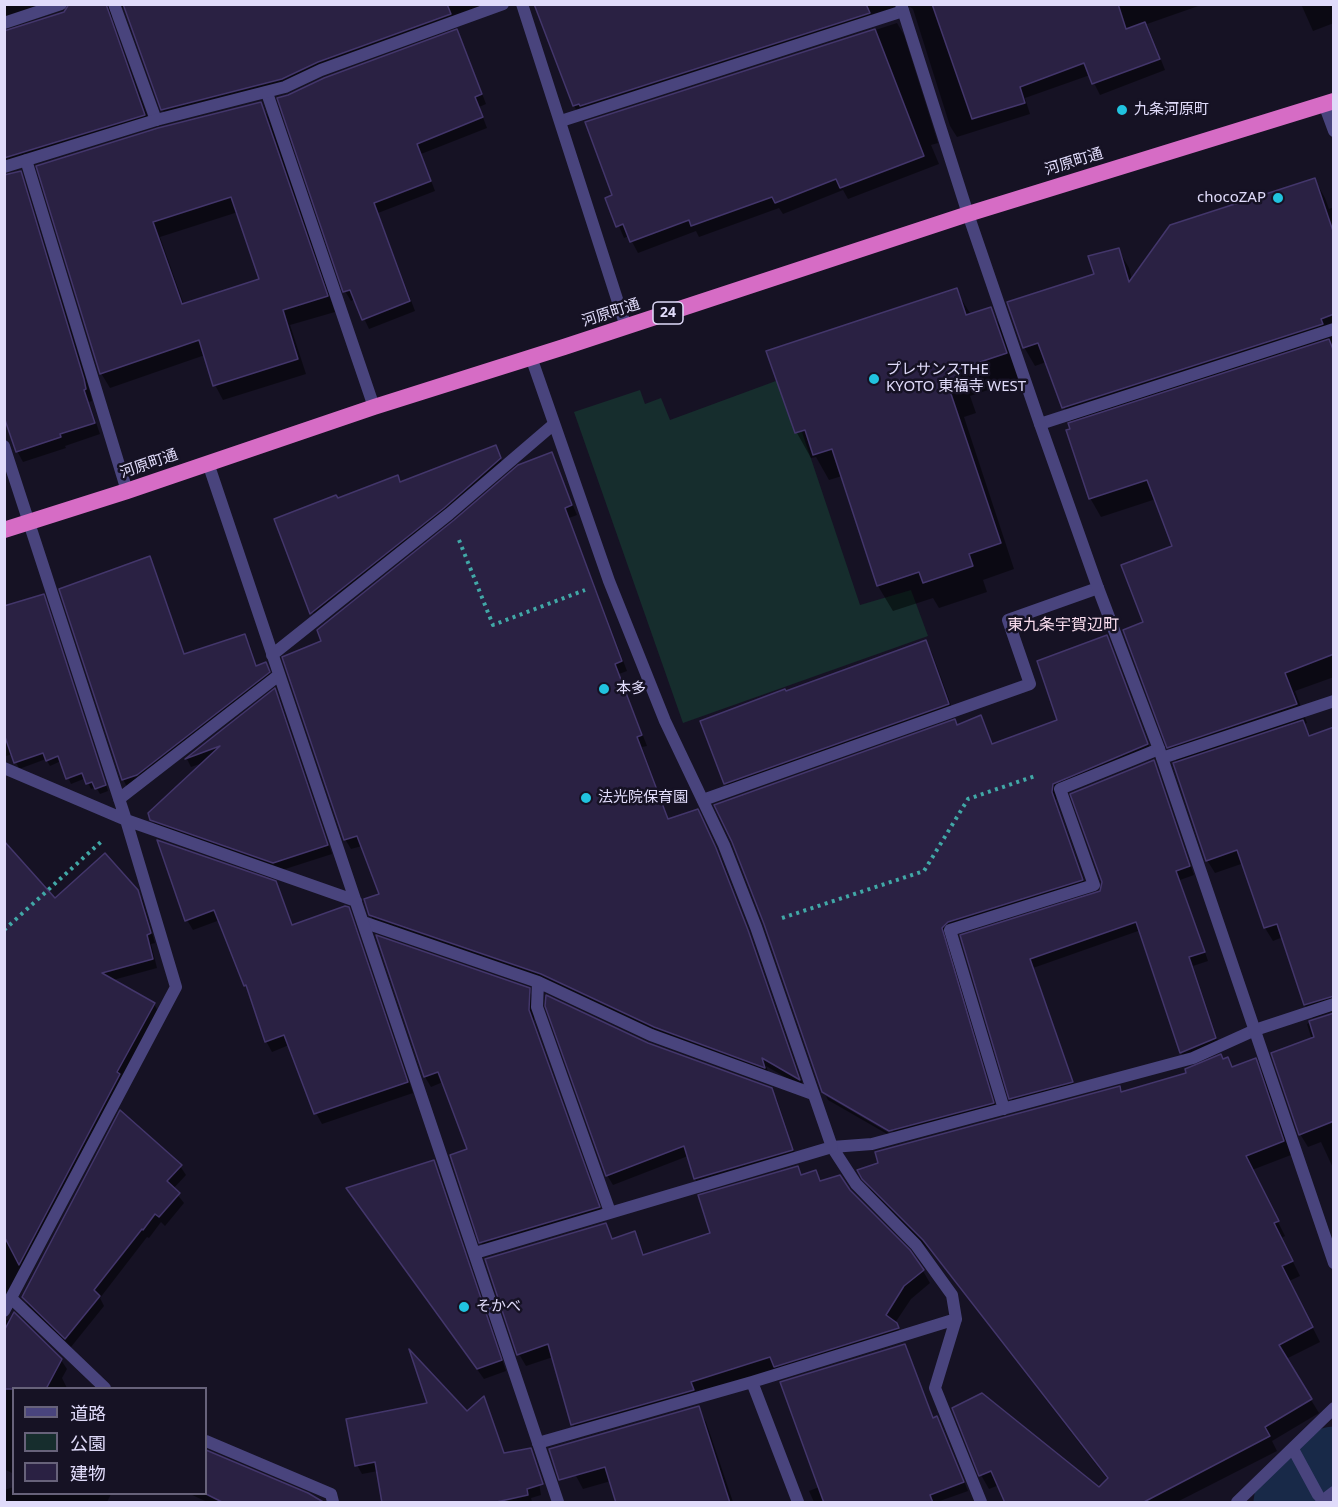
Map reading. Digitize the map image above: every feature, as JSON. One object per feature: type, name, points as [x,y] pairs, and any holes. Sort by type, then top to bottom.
[{"type":"highway","name":"河原町通","points":[[4,530],[968,214],[1329,102]]},
{"type":"street","points":[[4,23],[61,4]]},
{"type":"street","points":[[114,4],[156,120]]},
{"type":"street","points":[[4,167],[156,120],[267,93],[321,70],[503,4]]},
{"type":"street","points":[[522,4],[626,327]]},
{"type":"street","points":[[561,121],[902,8],[968,214],[1040,424],[1098,588],[1161,753],[1334,1263]]},
{"type":"street","points":[[267,93],[374,407]]},
{"type":"street","points":[[1329,102],[1334,131]]},
{"type":"street","points":[[26,160],[127,491]]},
{"type":"street","points":[[1040,424],[1334,329]]},
{"type":"street","points":[[531,357],[609,581],[665,721],[724,845],[756,927],[832,1148],[856,1185],[916,1245],[952,1295],[956,1319],[935,1388],[981,1503]]},
{"type":"street","points":[[272,655],[449,514],[554,424]]},
{"type":"street","points":[[4,446],[126,820],[176,987],[4,1311]]},
{"type":"street","points":[[208,463],[558,1503]]},
{"type":"street","points":[[704,800],[1030,684],[1008,620],[1098,588]]},
{"type":"street","points":[[118,799],[279,675]]},
{"type":"street","points":[[1004,1109],[950,930],[1094,885],[1060,789],[1161,753],[1334,701]]},
{"type":"street","points":[[4,768],[126,820],[356,901]]},
{"type":"street","points":[[363,922],[538,982],[651,1035],[813,1094]]},
{"type":"street","points":[[538,982],[537,1007],[610,1212]]},
{"type":"street","points":[[475,1253],[832,1148],[872,1144],[1193,1058],[1255,1030],[1334,1004]]},
{"type":"street","points":[[12,1299],[103,1387]]},
{"type":"street","points":[[538,1443],[753,1382],[956,1319]]},
{"type":"street","points":[[753,1382],[798,1503]]},
{"type":"street","points":[[1237,1503],[1334,1408]]},
{"type":"street","points":[[207,1441],[331,1494],[333,1503]]},
{"type":"street","points":[[1293,1449],[1320,1500],[1334,1492]]},
{"type":"path","points":[[449,514],[493,625],[609,581]]},
{"type":"path","points":[[756,927],[924,871],[968,799],[1050,771],[1060,789]]},
{"type":"path","points":[[4,930],[126,820]]},
{"type":"green space","points":[[784,378],[860,605],[911,590],[928,636],[683,723],[574,412],[640,390],[645,404],[661,398],[670,420]]},
{"type":"building","points":[[69,4],[106,4],[145,115],[4,158],[4,31],[64,12]]},
{"type":"building","points":[[123,4],[447,4],[451,14],[318,62],[282,79],[161,110]]},
{"type":"building","points":[[534,4],[866,4],[870,13],[580,106],[579,104],[573,106]]},
{"type":"building","points":[[932,4],[1118,4],[1126,29],[1145,22],[1160,59],[1092,84],[1084,63],[1020,87],[1025,103],[972,119]]},
{"type":"building","points":[[457,29],[482,94],[475,97],[483,117],[417,144],[431,181],[374,203],[410,301],[362,320],[350,290],[343,292],[277,98],[324,78]]},
{"type":"building","points":[[875,29],[924,156],[840,188],[836,179],[775,203],[772,197],[691,226],[689,220],[630,242],[623,224],[616,227],[605,198],[612,195],[585,122]]},
{"type":"building","points":[[261,102],[328,296],[283,310],[298,359],[213,386],[199,340],[100,374],[36,166],[158,128]],"holes":[[[231,197],[259,279],[182,304],[153,222]]]},
{"type":"building","points":[[21,171],[84,379],[86,389],[84,390],[95,423],[16,452],[4,417],[4,175]]},
{"type":"building","points":[[1315,178],[1334,234],[1334,314],[1321,319],[1323,324],[1062,408],[1038,343],[1023,348],[1007,302],[1094,274],[1088,256],[1119,248],[1129,282],[1170,225]]},
{"type":"building","points":[[957,288],[966,315],[991,307],[1007,353],[956,370],[962,387],[950,391],[1001,543],[969,554],[973,566],[923,583],[919,572],[877,586],[832,449],[813,455],[805,430],[795,433],[766,351]]},
{"type":"building","points":[[1329,339],[1334,352],[1334,654],[1285,673],[1297,704],[1167,748],[1123,630],[1143,622],[1121,565],[1172,546],[1147,480],[1089,499],[1066,430],[1070,429],[1068,423]]},
{"type":"building","points":[[496,445],[501,458],[444,508],[310,614],[274,519],[336,495],[338,498],[398,475],[400,482]]},
{"type":"building","points":[[552,452],[572,505],[565,508],[622,661],[615,664],[642,735],[637,737],[668,819],[698,809],[748,930],[800,1080],[762,1058],[765,1068],[654,1027],[541,974],[369,915],[364,899],[379,894],[357,836],[344,840],[282,657],[321,641],[317,630],[454,520],[518,465]]},
{"type":"building","points":[[150,556],[184,654],[245,634],[256,666],[266,662],[270,672],[137,775],[122,780],[59,589]]},
{"type":"building","points":[[44,594],[106,785],[95,789],[92,782],[86,784],[82,773],[66,779],[58,756],[46,761],[43,753],[14,763],[4,734],[4,606]]},
{"type":"building","points":[[1107,635],[1148,744],[1053,784],[1052,792],[1083,880],[948,922],[942,928],[994,1103],[889,1131],[822,1092],[764,924],[732,842],[714,805],[955,719],[957,725],[981,715],[992,744],[1057,720],[1037,661]]},
{"type":"building","points":[[926,640],[949,704],[724,784],[700,721]]},
{"type":"building","points":[[275,688],[328,845],[273,863],[150,820],[148,813],[220,746],[185,759]]},
{"type":"building","points":[[1303,720],[1309,736],[1334,727],[1334,996],[1304,1005],[1277,924],[1264,928],[1237,850],[1206,861],[1173,763]]},
{"type":"building","points":[[1154,760],[1190,866],[1176,871],[1205,952],[1189,957],[1216,1038],[1180,1053],[1136,922],[1030,959],[1073,1082],[1009,1099],[960,935],[1100,891],[1102,882],[1070,794]]},
{"type":"building","points":[[157,840],[276,881],[292,925],[345,906],[349,907],[408,1082],[314,1114],[284,1035],[265,1042],[246,985],[244,986],[214,910],[185,921]]},
{"type":"building","points":[[4,841],[55,898],[105,853],[138,890],[151,933],[147,935],[153,959],[102,973],[155,1003],[117,1072],[120,1074],[19,1265],[4,1236]]},
{"type":"building","points":[[376,935],[530,988],[529,1010],[600,1207],[479,1243],[450,1155],[467,1149],[438,1072],[424,1077]]},
{"type":"building","points":[[546,995],[648,1043],[772,1088],[793,1150],[694,1179],[684,1146],[606,1176],[545,1006]]},
{"type":"building","points":[[1334,1013],[1334,1121],[1299,1135],[1271,1053],[1314,1037],[1309,1021]]},
{"type":"building","points":[[1221,1054],[1223,1059],[1228,1057],[1232,1067],[1256,1058],[1284,1141],[1246,1156],[1279,1221],[1274,1223],[1293,1261],[1282,1266],[1313,1327],[1279,1345],[1312,1399],[1265,1427],[1270,1436],[1142,1503],[1005,1503],[991,1471],[979,1476],[952,1408],[982,1393],[1099,1487],[1108,1478],[923,1240],[862,1179],[857,1170],[878,1163],[875,1152],[1120,1086],[1121,1092],[1186,1073],[1185,1069]]},
{"type":"building","points":[[120,1110],[182,1165],[167,1181],[180,1193],[159,1217],[155,1214],[142,1229],[94,1290],[100,1296],[65,1339],[22,1297]]},
{"type":"building","points":[[434,1160],[502,1360],[477,1369],[346,1188]]},
{"type":"building","points":[[798,1166],[801,1175],[816,1170],[820,1181],[840,1175],[850,1190],[910,1250],[924,1270],[904,1286],[886,1315],[897,1323],[899,1328],[774,1367],[770,1357],[691,1382],[694,1390],[571,1425],[548,1344],[517,1355],[485,1259],[606,1223],[612,1239],[635,1231],[643,1255],[710,1233],[698,1195]]},
{"type":"building","points":[[14,1312],[62,1359],[47,1387],[4,1389],[4,1331]]},
{"type":"building","points":[[905,1344],[933,1418],[937,1416],[964,1482],[930,1495],[933,1503],[824,1503],[780,1382]]},
{"type":"building","points":[[409,1349],[467,1411],[484,1396],[504,1453],[531,1448],[543,1484],[527,1489],[528,1495],[492,1503],[382,1503],[375,1462],[355,1466],[346,1419],[427,1403]]},
{"type":"building","points":[[699,1406],[730,1503],[616,1503],[605,1467],[559,1480],[549,1449]]},
{"type":"building","points":[[207,1450],[308,1493],[325,1503],[224,1503],[207,1494]]},
{"type":"waterway","points":[[1291,1502],[1334,1464]]},
{"type":"place","name":"九条河原町","points":[[1122,110]]},
{"type":"place","name":"chocoZAP","points":[[1278,198]]},
{"type":"place","name":"プレサンスTHE KYOTO 東福寺 WEST","points":[[874,379]]},
{"type":"place","name":"本多","points":[[604,689]]},
{"type":"place","name":"法光院保育園","points":[[586,798]]},
{"type":"place","name":"そかべ","points":[[464,1307]]},
{"type":"district","name":"東九条宇賀辺町","points":[[1063,625]]}]
